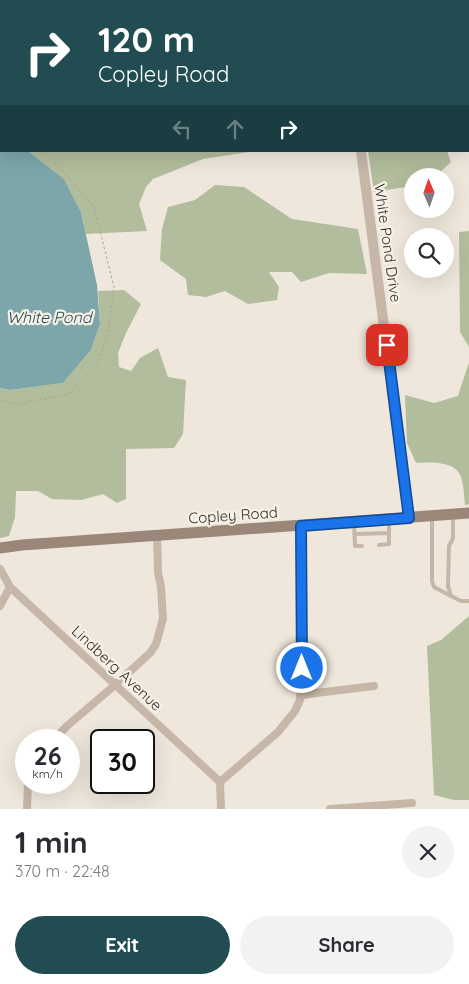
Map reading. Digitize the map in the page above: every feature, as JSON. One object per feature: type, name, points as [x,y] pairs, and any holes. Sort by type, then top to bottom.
[{"type":"main road","name":"Copley Road","points":[[0,548],[469,513]]},
{"type":"street","name":"White Pond Drive","points":[[361,152],[409,518]]},
{"type":"street","points":[[221,809],[220,782],[278,732],[295,711],[300,696],[302,668],[301,526]]},
{"type":"street","points":[[64,729],[116,685],[150,653],[156,644],[163,619],[157,559],[157,535]]},
{"type":"street","name":"Lindberg Avenue","points":[[0,569],[10,587],[220,782]]},
{"type":"street","points":[[0,606],[10,587]]},
{"type":"street","points":[[300,696],[374,686]]},
{"type":"street","points":[[27,809],[28,794]]},
{"type":"street","points":[[330,809],[412,803]]},
{"type":"lane","points":[[451,596],[448,586],[449,546],[453,538],[453,515]]},
{"type":"lane","points":[[432,516],[432,581],[434,587],[461,601],[469,601]]},
{"type":"lane","points":[[379,545],[389,544],[390,520]]},
{"type":"lane","points":[[354,522],[355,546],[362,546]]},
{"type":"lane","points":[[355,534],[389,532]]},
{"type":"path","points":[[0,400],[16,404],[69,394],[98,363],[108,332],[114,287],[94,208],[46,152]]},
{"type":"green space","points":[[29,152],[249,152],[203,159],[153,179],[146,187],[139,204],[147,231],[86,234],[81,212],[64,179]]},
{"type":"green space","points":[[368,152],[447,152],[451,162],[445,168],[404,168],[404,187],[374,192]]},
{"type":"green space","points":[[215,185],[244,187],[292,219],[358,229],[367,274],[329,273],[301,282],[292,272],[269,272],[279,287],[277,300],[248,304],[225,291],[206,297],[188,295],[186,279],[160,260],[162,229],[168,207],[195,200]]},
{"type":"green space","points":[[469,231],[469,347],[460,332],[459,232]]},
{"type":"green space","points":[[124,290],[141,304],[118,353],[119,367],[131,371],[140,358],[158,348],[168,377],[186,380],[183,434],[174,448],[126,449],[126,499],[117,503],[103,494],[81,500],[52,499],[38,491],[16,491],[15,517],[9,536],[0,538],[0,388],[10,390],[63,383],[91,350],[100,324],[98,291]]},
{"type":"green space","points":[[469,362],[469,504],[465,505],[461,477],[454,468],[442,464],[416,463],[407,443],[405,395],[434,403],[458,396]]},
{"type":"green space","points":[[469,616],[469,800],[454,800],[434,795],[427,646],[441,640]]},
{"type":"water","name":"White Pond","points":[[0,152],[29,152],[64,179],[81,212],[97,285],[100,324],[91,350],[63,383],[10,390],[0,388]]},
{"type":"route","points":[[302,668],[301,526],[409,518],[387,345]]}]
